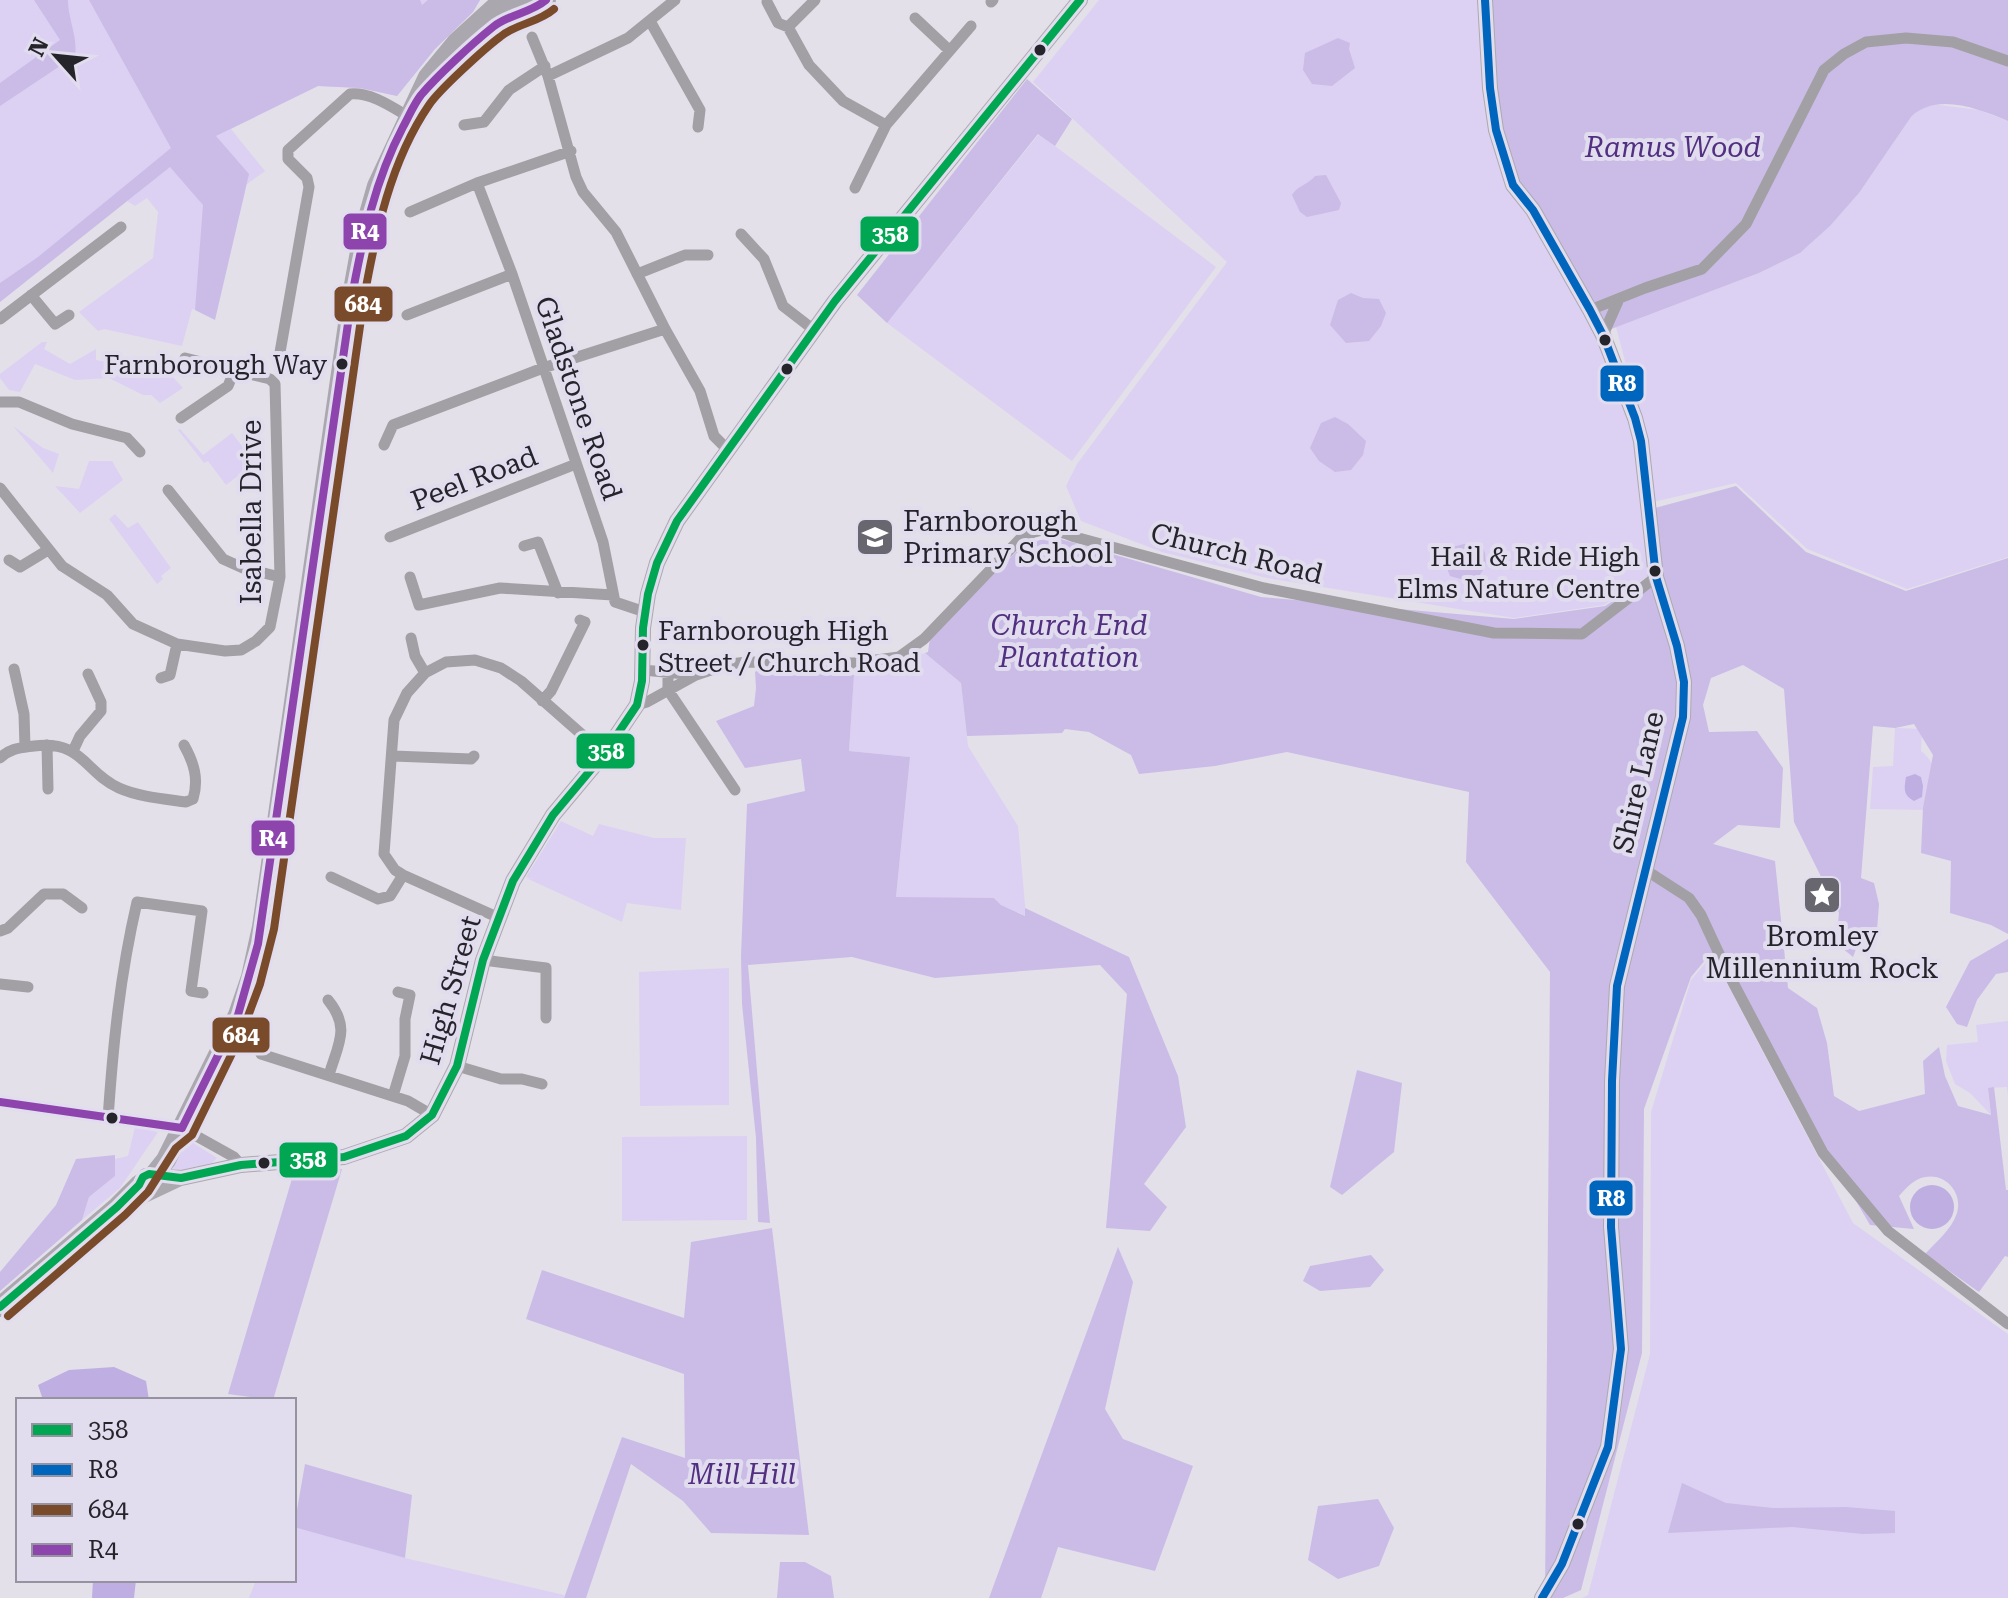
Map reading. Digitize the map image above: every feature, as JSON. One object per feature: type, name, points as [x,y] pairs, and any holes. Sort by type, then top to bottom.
[{"type":"highway","points":[[0,1307],[117,1207],[175,1146],[232,1031],[253,969],[262,927],[357,266],[377,186],[428,77],[446,54],[503,0]]},
{"type":"highway","points":[[420,96],[518,5],[536,9],[546,0]]},
{"type":"main road","name":"High Street","points":[[145,1179],[181,1178],[241,1165],[359,1154],[406,1136],[432,1115],[457,1066],[483,960],[513,881],[553,815],[604,754],[637,705],[643,670],[645,612],[655,571],[673,528],[835,301],[1080,0]]},
{"type":"main road","name":"Shire Lane","points":[[1485,0],[1490,88],[1496,130],[1513,185],[1533,210],[1590,310],[1627,392],[1641,441],[1656,577],[1682,670],[1683,717],[1617,986],[1612,1081],[1611,1227],[1621,1349],[1608,1447],[1562,1564],[1542,1598]]},
{"type":"main road","name":"High Street","points":[[117,1207],[181,1178]]},
{"type":"street","points":[[464,125],[484,122],[509,90],[546,71],[628,38],[675,0]]},
{"type":"street","points":[[788,27],[815,0]]},
{"type":"street","points":[[767,2],[778,23],[788,27],[809,65],[843,101],[886,125]]},
{"type":"street","points":[[915,18],[949,50]]},
{"type":"street","points":[[650,21],[700,110],[698,127]]},
{"type":"street","points":[[855,188],[886,125],[971,26]]},
{"type":"street","points":[[532,37],[546,71],[583,192],[616,232],[700,391],[714,436],[727,449]]},
{"type":"street","points":[[1590,310],[1702,269],[1746,224],[1824,70],[1844,54],[1866,42],[1906,38],[1953,42],[2008,61]]},
{"type":"street","points":[[279,358],[309,187],[307,178],[288,159],[290,147],[350,94],[375,99],[409,117]]},
{"type":"street","points":[[410,212],[477,183],[571,151]]},
{"type":"street","name":"Gladstone Road","points":[[477,183],[512,274],[603,542],[613,595]]},
{"type":"street","points":[[0,319],[121,227]]},
{"type":"street","points":[[741,234],[764,259],[783,306],[814,330]]},
{"type":"street","points":[[637,274],[685,255],[708,255]]},
{"type":"street","points":[[407,315],[512,274]]},
{"type":"street","points":[[31,295],[55,324],[69,315]]},
{"type":"street","points":[[1603,335],[1619,299]]},
{"type":"street","points":[[384,445],[393,425],[543,368],[665,329]]},
{"type":"street","points":[[181,418],[228,386],[235,369],[185,358]]},
{"type":"street","name":"Isabella Drive","points":[[3,496],[62,566],[107,595],[133,624],[177,644],[225,651],[245,648],[270,627],[280,577],[275,384],[270,379],[235,369]]},
{"type":"street","points":[[0,402],[19,402],[72,424],[127,438],[140,452]]},
{"type":"street","name":"Peel Road","points":[[390,537],[576,464]]},
{"type":"street","points":[[168,490],[223,559],[243,568],[280,577]]},
{"type":"street","name":"Church Road","points":[[637,705],[696,675],[729,664],[854,663],[899,657],[924,639],[1020,539],[1033,530],[1053,529],[1264,588],[1494,633],[1582,634],[1656,577]]},
{"type":"street","points":[[524,546],[538,542],[558,593]]},
{"type":"street","points":[[9,560],[20,567],[48,550]]},
{"type":"street","points":[[410,577],[419,605],[500,588],[544,589],[558,593],[613,595],[618,604],[645,612]]},
{"type":"street","points":[[542,701],[551,691],[585,622],[580,620]]},
{"type":"street","points":[[411,638],[415,656],[425,673]]},
{"type":"street","points":[[161,678],[170,675],[177,644]]},
{"type":"street","points":[[497,917],[403,875],[390,865],[383,848],[394,720],[407,693],[425,673],[446,662],[475,660],[501,668],[521,681],[604,754]]},
{"type":"street","points":[[14,669],[24,714],[25,747]]},
{"type":"street","name":"Church Road","points":[[643,670],[696,675]]},
{"type":"street","points":[[668,672],[668,690],[735,790]]},
{"type":"street","points":[[73,751],[80,736],[101,711],[101,702],[88,674]]},
{"type":"street","points":[[47,745],[54,773],[48,789]]},
{"type":"street","points":[[0,758],[16,748],[25,747],[47,745],[73,751],[119,788],[186,802],[194,797],[197,781],[194,765],[184,745]]},
{"type":"street","points":[[393,756],[471,759],[474,756]]},
{"type":"street","points":[[1644,869],[1689,898],[1701,915],[1728,973],[1823,1153],[1888,1231],[2008,1324]]},
{"type":"street","points":[[331,877],[378,899],[390,896],[403,875]]},
{"type":"street","points":[[0,931],[8,928],[44,894],[63,894],[82,908]]},
{"type":"street","points":[[108,1119],[122,968],[137,902],[202,911],[191,991],[203,993]]},
{"type":"street","points":[[483,960],[546,968],[546,1018]]},
{"type":"street","points":[[0,984],[28,987]]},
{"type":"street","points":[[393,1096],[405,1056],[405,1025],[410,995],[398,992]]},
{"type":"street","points":[[328,1000],[338,1012],[342,1026],[329,1075]]},
{"type":"street","points":[[261,1054],[393,1096],[432,1115]]},
{"type":"street","points":[[457,1066],[501,1079],[522,1079],[542,1084]]},
{"type":"street","points":[[0,1102],[182,1128],[234,1157],[241,1165]]},
{"type":"shaded area","points":[[0,0],[480,0],[473,12],[435,49],[397,96],[360,88],[318,86],[231,129],[265,171],[243,187],[245,192],[215,313],[192,309],[182,346],[104,329],[98,331],[79,312],[153,258],[158,212],[147,198],[135,206],[127,201],[0,302]]},
{"type":"shaded area","points":[[1099,0],[1480,0],[1587,318],[1621,391],[1634,429],[1650,575],[1604,605],[1514,618],[1267,578],[1162,552],[1081,521],[1066,486],[1077,464],[1227,262],[1033,82]]},
{"type":"shaded area","points":[[1931,104],[1979,110],[2008,121],[2008,557],[1907,589],[1807,549],[1736,483],[1653,502],[1646,441],[1616,327],[1759,273],[1800,253],[1830,226],[1859,193],[1911,117]]},
{"type":"shaded area","points":[[1039,134],[1216,267],[1072,461],[887,323]]},
{"type":"shaded area","points":[[42,342],[47,342],[44,349],[70,364],[96,349],[96,360],[170,374],[183,388],[160,403],[151,395],[143,395],[109,378],[75,380],[35,364],[20,392],[9,390],[0,374]]},
{"type":"shaded area","points":[[13,426],[43,448],[59,454],[53,473]]},
{"type":"shaded area","points":[[180,429],[203,455],[232,433],[255,463],[226,485],[208,461],[204,463]]},
{"type":"shaded area","points":[[89,461],[112,461],[123,480],[80,513],[55,486],[79,489]]},
{"type":"shaded area","points":[[115,514],[128,528],[138,522],[171,568],[157,584],[109,519]]},
{"type":"shaded area","points":[[925,653],[961,683],[968,746],[1018,826],[1026,916],[1001,905],[994,898],[896,898],[910,757],[849,751],[854,675]]},
{"type":"shaded area","points":[[1895,728],[1922,729],[1921,751],[1932,764],[1935,778],[1929,810],[1870,809],[1873,767],[1893,766]]},
{"type":"shaded area","points":[[1915,774],[1921,777],[1923,786],[1922,797],[1914,801],[1906,794],[1905,785],[1906,777]]},
{"type":"shaded area","points":[[561,821],[593,836],[599,824],[654,838],[686,838],[681,910],[627,903],[622,922],[526,878],[534,879],[526,877]]},
{"type":"shaded area","points":[[1712,955],[1853,1223],[2008,1334],[2008,1598],[1582,1598],[1588,1595],[1650,1354],[1651,1112],[1691,980]]},
{"type":"shaded area","points":[[729,968],[729,1105],[640,1106],[639,972]]},
{"type":"shaded area","points":[[2008,1021],[2008,1096],[2007,1087],[1988,1088],[1991,1115],[1970,1093],[1955,1084],[1946,1061],[1947,1045],[1978,1042],[1976,1025]]},
{"type":"shaded area","points":[[135,1127],[158,1132],[120,1188],[82,1220],[89,1197],[115,1176],[115,1159],[128,1156]]},
{"type":"shaded area","points":[[747,1136],[747,1220],[622,1221],[622,1137]]},
{"type":"shaded area","points":[[187,1139],[217,1158],[212,1163],[168,1173]]},
{"type":"shaded area","points":[[1932,1185],[1948,1191],[1954,1207],[1948,1223],[1932,1229],[1916,1223],[1910,1207],[1916,1191]]},
{"type":"shaded area","points":[[114,1367],[146,1381],[149,1398],[42,1398],[38,1385],[69,1370]]},
{"type":"shaded area","points":[[296,1527],[405,1558],[564,1595],[564,1598],[249,1598],[255,1582],[296,1582]]},
{"type":"shaded area","points":[[93,1582],[136,1582],[134,1598],[92,1598]]},
{"type":"green space","points":[[34,0],[68,0],[75,56],[0,106],[0,83],[60,40]]},
{"type":"green space","points":[[89,0],[420,0],[422,5],[428,0],[480,0],[473,12],[435,49],[397,96],[360,88],[318,86],[216,136],[249,174],[215,320],[195,310],[203,205],[170,167],[0,302],[0,283],[38,257],[171,148]]},
{"type":"green space","name":"Ramus Wood","points":[[1489,0],[2008,0],[2008,121],[1958,105],[1933,105],[1921,110],[1911,117],[1859,193],[1830,226],[1800,253],[1759,273],[1606,331],[1516,182],[1500,129]]},
{"type":"green space","points":[[1338,38],[1350,43],[1355,68],[1332,86],[1312,84],[1303,70],[1305,53]]},
{"type":"green space","points":[[1027,79],[1072,119],[1055,146],[1038,134],[887,323],[857,295]]},
{"type":"green space","points":[[1326,175],[1341,203],[1339,210],[1307,217],[1300,212],[1292,195],[1315,176]]},
{"type":"green space","points":[[1351,293],[1379,299],[1386,313],[1381,326],[1369,341],[1346,343],[1330,325],[1338,300]]},
{"type":"green space","points":[[1335,417],[1348,424],[1366,441],[1363,455],[1351,470],[1335,472],[1319,461],[1310,448],[1321,423]]},
{"type":"green space","name":"Church End Plantation","points":[[1736,486],[1806,552],[1906,591],[2008,558],[2008,934],[1991,925],[1950,913],[1951,861],[1921,853],[1923,808],[1933,755],[1914,724],[1895,728],[1873,726],[1861,878],[1874,883],[1879,904],[1877,930],[1861,936],[1853,957],[1836,943],[1839,913],[1794,822],[1784,689],[1743,665],[1711,678],[1703,705],[1709,732],[1757,731],[1783,768],[1780,828],[1738,825],[1713,844],[1775,861],[1788,988],[1817,1008],[1827,1043],[1834,1096],[1859,1111],[1925,1094],[1923,1061],[1939,1047],[1945,1076],[1958,1106],[1991,1115],[1988,1088],[1994,1087],[2008,1190],[2008,1257],[2005,1256],[1979,1292],[1925,1254],[1948,1230],[1957,1213],[1955,1192],[1940,1178],[1917,1180],[1899,1196],[1914,1229],[1870,1225],[1711,953],[1691,977],[1644,1109],[1642,1353],[1581,1590],[1563,1598],[1545,1598],[1550,972],[1466,862],[1469,792],[1287,752],[1215,766],[1139,774],[1131,755],[1089,732],[1065,729],[1062,733],[967,736],[961,683],[925,653],[928,652],[930,638],[1020,548],[1040,540],[1057,538],[1261,597],[1514,619],[1605,606],[1653,576],[1655,508]]},
{"type":"green space","points":[[1481,544],[1485,553],[1486,566],[1474,583],[1450,576],[1446,566],[1452,547]]},
{"type":"green space","points":[[760,669],[854,675],[849,751],[910,757],[896,897],[994,898],[1001,905],[1025,916],[1025,908],[1129,957],[1178,1076],[1186,1127],[1144,1184],[1167,1207],[1150,1231],[1106,1228],[1127,994],[1100,965],[935,978],[852,957],[748,965],[770,1223],[758,1222],[756,1138],[742,1004],[747,804],[805,791],[801,759],[745,768],[716,721],[754,706],[755,672]]},
{"type":"green space","points":[[2008,939],[2008,972],[1996,974],[1977,1000],[1967,1027],[1957,1024],[1946,1007],[1970,961]]},
{"type":"green space","points":[[1357,1070],[1402,1083],[1394,1152],[1342,1195],[1330,1187]]},
{"type":"green space","points":[[115,1155],[115,1176],[89,1197],[82,1220],[0,1291],[0,1272],[56,1205],[76,1159]]},
{"type":"green space","points":[[342,1169],[274,1398],[228,1394],[294,1172]]},
{"type":"green space","name":"Mill Hill","points":[[772,1228],[809,1535],[711,1533],[683,1501],[631,1464],[586,1598],[564,1598],[622,1437],[685,1458],[684,1374],[526,1319],[542,1270],[684,1318],[691,1242]]},
{"type":"green space","points":[[1118,1247],[1133,1282],[1105,1409],[1123,1439],[1193,1466],[1155,1571],[1058,1547],[1041,1598],[989,1598]]},
{"type":"green space","points":[[1371,1255],[1384,1270],[1370,1287],[1320,1291],[1303,1281],[1310,1266]]},
{"type":"green space","points":[[305,1464],[412,1495],[405,1558],[296,1528]]},
{"type":"green space","points":[[1682,1483],[1726,1503],[1773,1508],[1846,1507],[1895,1511],[1895,1533],[1863,1534],[1792,1527],[1668,1533]]},
{"type":"green space","points":[[1378,1499],[1394,1528],[1379,1566],[1338,1579],[1308,1560],[1318,1506]]},
{"type":"green space","points":[[780,1562],[805,1562],[831,1576],[834,1598],[777,1598]]},
{"type":"transit line","name":"R4","points":[[182,1128],[238,1015],[258,944],[352,296],[377,188],[403,127],[428,87],[493,27],[546,0]]},
{"type":"transit line","name":"358","points":[[0,1307],[117,1207],[149,1174],[181,1178],[241,1165],[344,1157],[406,1136],[432,1115],[457,1066],[483,960],[513,881],[553,815],[604,754],[637,705],[642,681],[643,628],[648,594],[657,563],[677,521],[835,301],[1080,0]]},
{"type":"transit line","name":"R8","points":[[1485,0],[1490,88],[1496,130],[1513,185],[1533,210],[1590,310],[1635,418],[1641,441],[1656,577],[1677,646],[1684,682],[1683,717],[1617,986],[1612,1081],[1611,1227],[1621,1349],[1608,1447],[1562,1564],[1542,1598]]},
{"type":"transit line","name":"684","points":[[8,1316],[148,1192],[176,1148],[192,1135],[241,1035],[260,984],[274,929],[364,298],[386,198],[404,150],[434,98],[500,37],[554,9]]},
{"type":"transit line","name":"R4","points":[[0,1102],[182,1128]]},
{"type":"place","name":"Farnborough Way","points":[[342,364]]},
{"type":"place","name":"Farnborough Primary School","points":[[875,537]]},
{"type":"place","name":"Hail & Ride High Elms Nature Centre","points":[[1655,571]]},
{"type":"place","name":"Farnborough High Street / Church Road","points":[[643,645]]},
{"type":"place","name":"Bromley Millennium Rock","points":[[1822,895]]}]
